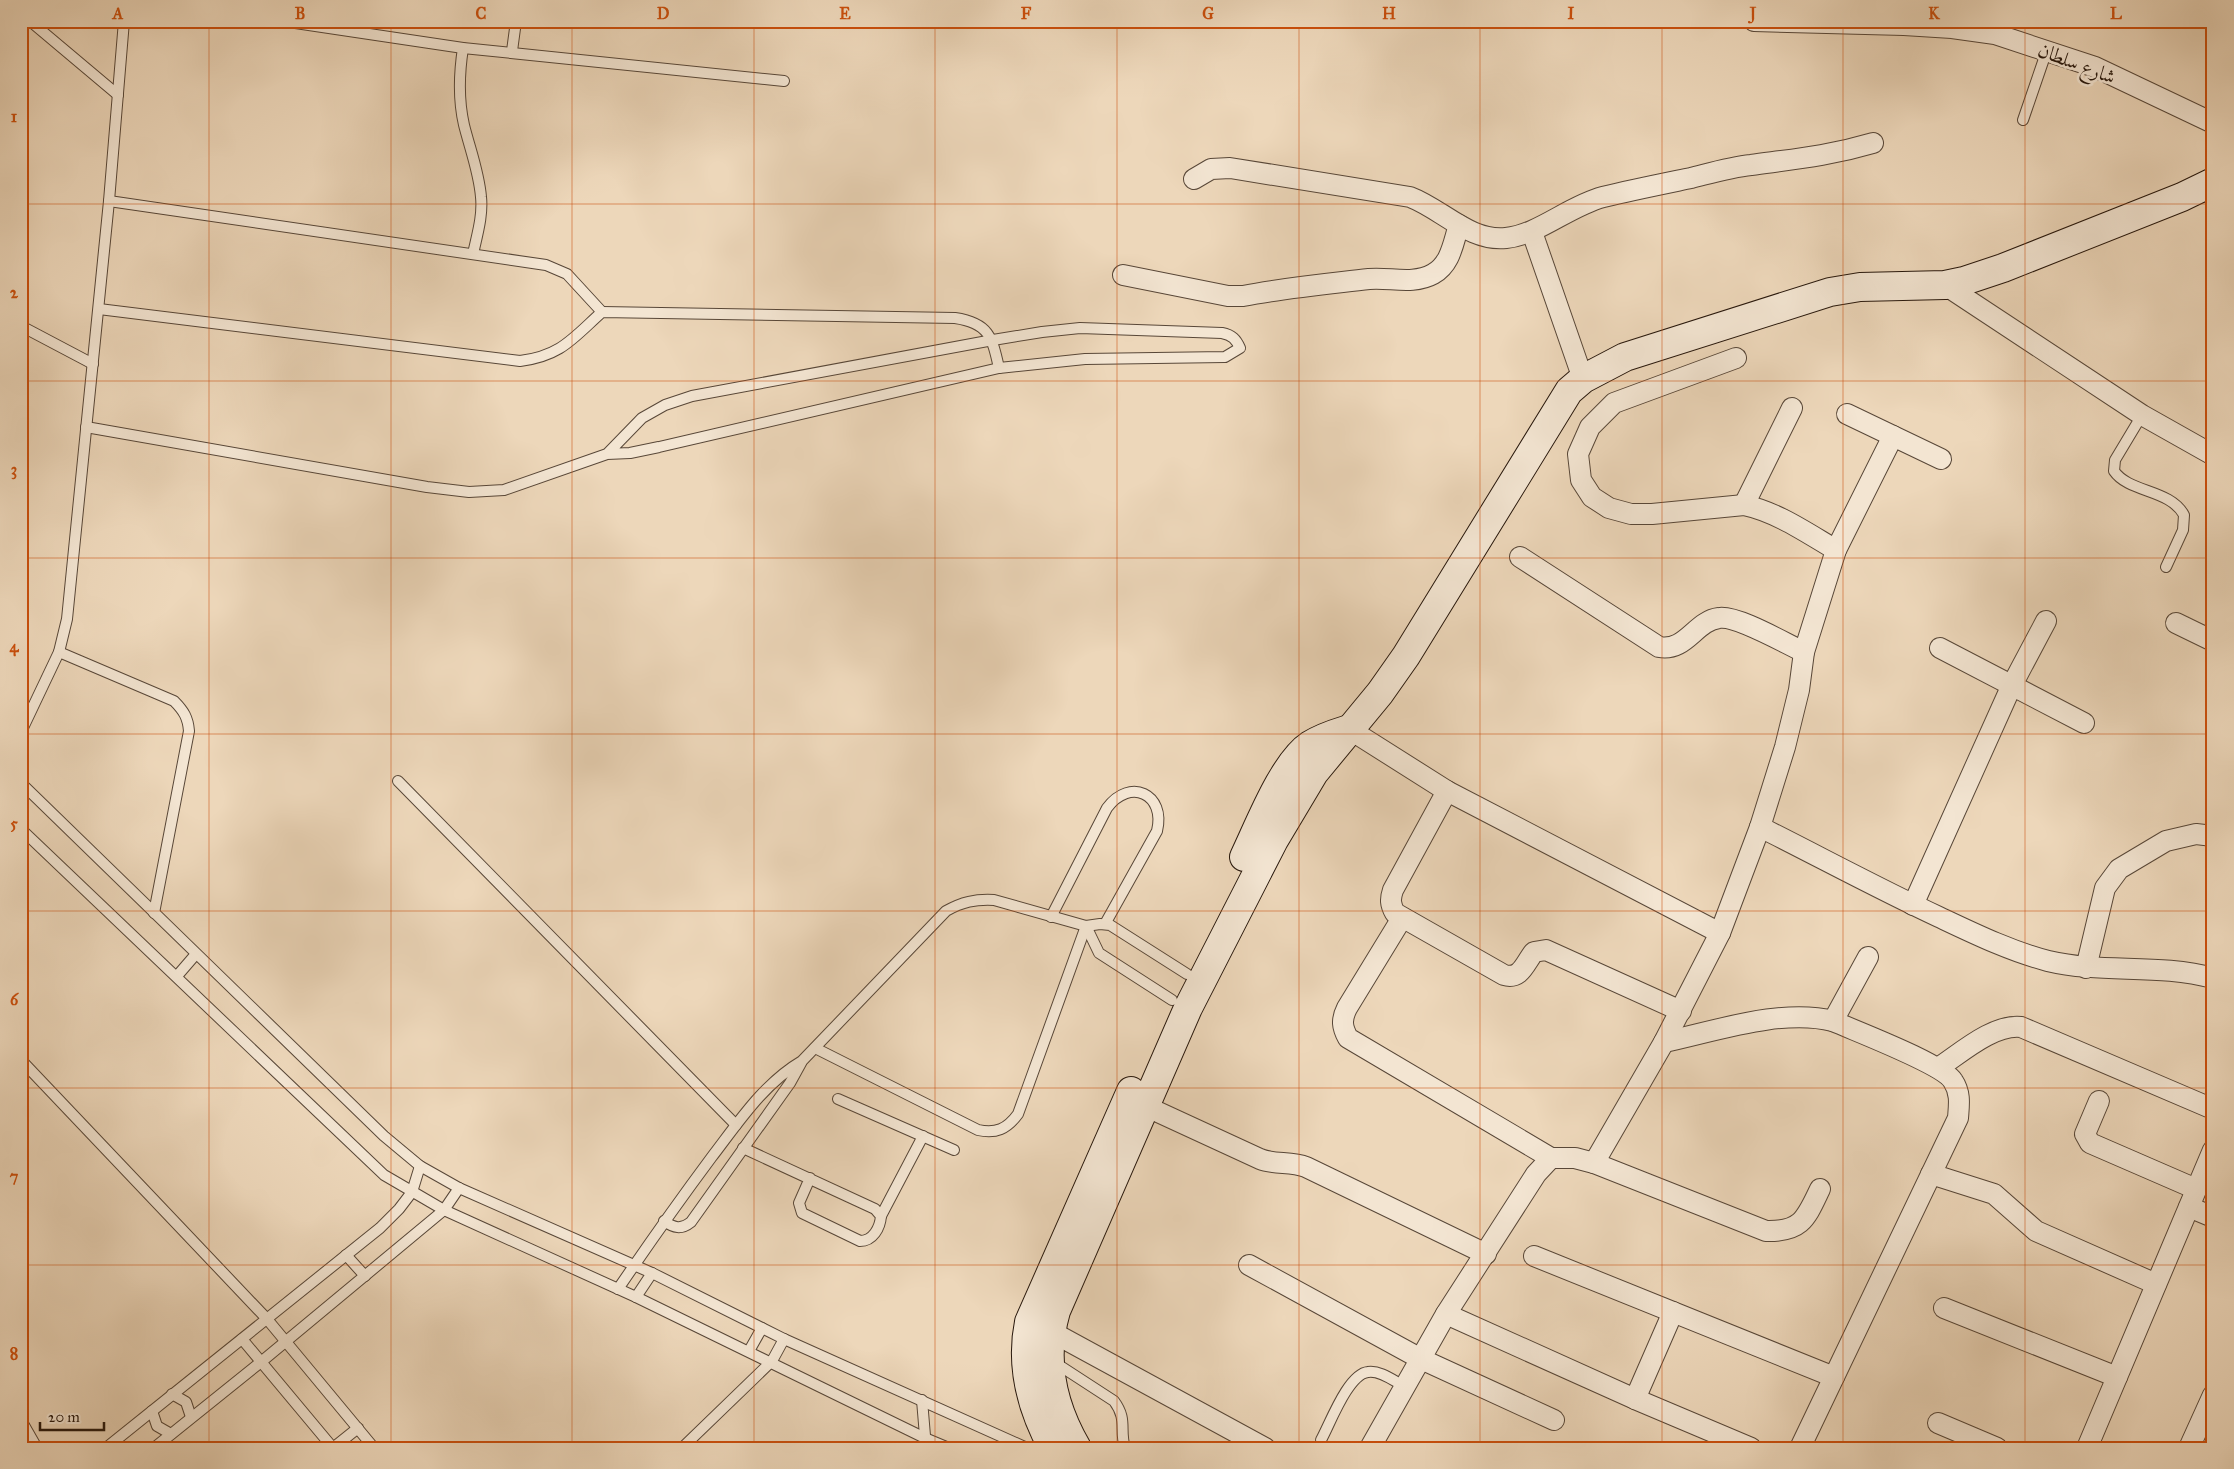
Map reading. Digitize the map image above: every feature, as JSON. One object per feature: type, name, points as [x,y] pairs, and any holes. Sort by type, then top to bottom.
[{"type":"street","name":"شارع سلطان","points":[[1754,21],[1904,25],[1952,28],[1995,34],[2095,67],[2213,123]]},
{"type":"street","points":[[1194,179],[1211,169],[1230,168],[1410,197],[1427,203],[1459,225],[1486,237],[1506,238],[1532,232],[1575,208],[1609,196],[1750,165],[1812,158],[1873,143]]},
{"type":"street","points":[[1053,1448],[1035,1407],[1029,1386],[1025,1342],[1029,1322],[1180,1004],[1314,773],[1380,693],[1406,656],[1569,391],[1583,379],[1625,357],[1830,292],[1869,286],[1945,285],[1964,281],[2003,268],[2182,197],[2213,182]]},
{"type":"street","points":[[1123,275],[1228,296],[1243,296],[1369,279],[1412,280],[1433,274],[1448,260],[1459,225]]},
{"type":"street","points":[[1532,232],[1583,379]]},
{"type":"street","points":[[1945,285],[2142,415],[2213,455]]},
{"type":"street","points":[[1736,358],[1614,403],[1590,427],[1578,454],[1581,480],[1592,497],[1609,508],[1631,514],[1652,514],[1744,505],[1766,511],[1836,550]]},
{"type":"street","points":[[1744,505],[1792,408]]},
{"type":"street","points":[[1847,414],[1941,459]]},
{"type":"street","points":[[1594,1163],[1681,1011],[1720,932],[1760,827],[1793,717],[1804,652],[1836,550],[1893,436]]},
{"type":"street","points":[[1520,557],[1659,647],[1673,648],[1680,645],[1709,621],[1728,617],[1804,652]]},
{"type":"street","points":[[1913,905],[2011,686],[2046,621]]},
{"type":"street","points":[[2176,623],[2213,641]]},
{"type":"street","points":[[1940,648],[2084,722]]},
{"type":"street","points":[[1077,1448],[1058,1408],[1051,1384],[1049,1359],[1050,1331],[1056,1311],[1145,1106],[1180,1004],[1187,974],[1286,771],[1309,746],[1330,734],[1350,729],[1447,791],[1720,932]]},
{"type":"street","points":[[1447,791],[1390,897],[1391,906],[1395,913],[1504,975],[1509,976],[1519,973],[1534,952],[1546,950],[1681,1011]]},
{"type":"street","points":[[1760,827],[1913,905],[2012,949],[2049,961],[2086,968],[2164,969],[2213,978]]},
{"type":"street","points":[[2086,968],[2105,888],[2119,869],[2166,841],[2196,834],[2213,836]]},
{"type":"street","points":[[1402,918],[1346,1008],[1342,1018],[1343,1029],[1348,1038],[1551,1158],[1575,1158],[1594,1163],[1766,1231],[1784,1231],[1800,1223],[1810,1210],[1820,1189]]},
{"type":"street","points":[[1833,1021],[1868,957]]},
{"type":"street","points":[[1664,1042],[1781,1017],[1800,1015],[1833,1021],[1938,1068],[1953,1080],[1960,1098],[1958,1118],[1800,1448]]},
{"type":"street","points":[[1938,1068],[1994,1031],[2012,1026],[2020,1027],[2213,1109]]},
{"type":"street","points":[[2098,1101],[2085,1134],[2090,1143],[2193,1198],[2213,1216]]},
{"type":"street","points":[[1145,1106],[1260,1159],[1274,1163],[1298,1164],[1306,1167],[1486,1254]]},
{"type":"street","points":[[2087,1448],[2213,1150]]},
{"type":"street","points":[[1370,1448],[1446,1314],[1536,1174],[1551,1158]]},
{"type":"street","points":[[1931,1174],[1994,1194],[2036,1231],[2156,1284]]},
{"type":"street","points":[[1534,1256],[1834,1377]]},
{"type":"street","points":[[1249,1265],[1421,1359],[1554,1420]]},
{"type":"street","points":[[1944,1308],[2117,1377]]},
{"type":"street","points":[[1635,1399],[1673,1312]]},
{"type":"street","points":[[1446,1314],[1635,1399],[1751,1448]]},
{"type":"street","points":[[1050,1331],[1265,1448]]},
{"type":"street","points":[[2189,1448],[2213,1395]]},
{"type":"street","points":[[1938,1423],[1997,1448]]},
{"type":"lane","points":[[21,31],[25,21]]},
{"type":"lane","points":[[30,21],[118,95]]},
{"type":"lane","points":[[21,732],[59,652],[72,586],[109,201],[124,21]]},
{"type":"lane","points":[[282,21],[463,48],[512,51],[784,81]]},
{"type":"lane","points":[[512,51],[516,21]]},
{"type":"lane","points":[[463,48],[459,74],[460,99],[464,124],[478,174],[481,199],[480,222],[473,254]]},
{"type":"lane","points":[[2023,120],[2047,50]]},
{"type":"lane","points":[[109,201],[546,265],[567,274],[602,312]]},
{"type":"lane","points":[[98,309],[520,361],[540,358],[560,349],[602,312],[955,318],[974,322],[984,329],[993,340],[999,368]]},
{"type":"lane","points":[[21,326],[93,364]]},
{"type":"lane","points":[[86,427],[417,485],[469,492],[504,490],[606,454],[659,446],[999,368],[1085,359],[1226,357],[1240,348],[1237,341],[1230,334],[1213,332],[1080,328],[993,340],[692,396],[666,405],[642,418],[606,454]]},
{"type":"lane","points":[[2142,415],[2114,460],[2114,471],[2122,479],[2174,502],[2184,514],[2183,530],[2166,567]]},
{"type":"lane","points":[[59,652],[164,696],[178,705],[188,720],[190,732],[154,913]]},
{"type":"lane","points":[[398,781],[736,1126]]},
{"type":"lane","points":[[21,783],[384,1136],[420,1166],[459,1188],[652,1273],[784,1339],[1027,1448]]},
{"type":"lane","points":[[1051,917],[1107,808],[1114,798],[1126,792],[1138,792],[1149,797],[1157,806],[1160,819],[1158,831],[1105,924]]},
{"type":"lane","points":[[21,829],[384,1175],[444,1210],[772,1361],[925,1443],[949,1448]]},
{"type":"lane","points":[[618,1289],[664,1221],[736,1126],[774,1082],[802,1061],[946,911],[956,905],[980,900],[994,900],[1086,926],[1105,924],[1115,927],[1187,974]]},
{"type":"lane","points":[[1086,926],[1099,954],[1180,1004]]},
{"type":"lane","points":[[815,1048],[978,1130],[989,1132],[1000,1130],[1010,1125],[1018,1114],[1086,926]]},
{"type":"lane","points":[[177,976],[196,954]]},
{"type":"lane","points":[[21,1060],[267,1319],[374,1448]]},
{"type":"lane","points":[[664,1221],[674,1227],[681,1228],[691,1222],[790,1083],[802,1061]]},
{"type":"lane","points":[[838,1099],[954,1150]]},
{"type":"lane","points":[[810,1178],[798,1203],[799,1209],[804,1214],[860,1241],[865,1241],[874,1236],[881,1216],[923,1136]]},
{"type":"lane","points":[[743,1148],[875,1209],[881,1216]]},
{"type":"lane","points":[[106,1448],[380,1228],[399,1209],[412,1192],[420,1166]]},
{"type":"lane","points":[[154,1448],[444,1210],[459,1188]]},
{"type":"lane","points":[[346,1255],[365,1276]]},
{"type":"lane","points":[[636,1297],[652,1273]]},
{"type":"lane","points":[[749,1351],[762,1328]]},
{"type":"lane","points":[[242,1339],[333,1448],[358,1428]]},
{"type":"lane","points":[[682,1448],[772,1361],[784,1339]]},
{"type":"lane","points":[[1049,1359],[1114,1401],[1120,1409],[1124,1420],[1123,1441],[1125,1448]]},
{"type":"lane","points":[[1321,1440],[1350,1385],[1358,1375],[1368,1371],[1379,1373],[1404,1386]]},
{"type":"lane","points":[[172,1394],[186,1402],[191,1417]]},
{"type":"lane","points":[[922,1400],[925,1443]]},
{"type":"lane","points":[[152,1411],[157,1426],[171,1434]]},
{"type":"lane","points":[[21,1420],[37,1448]]}]
